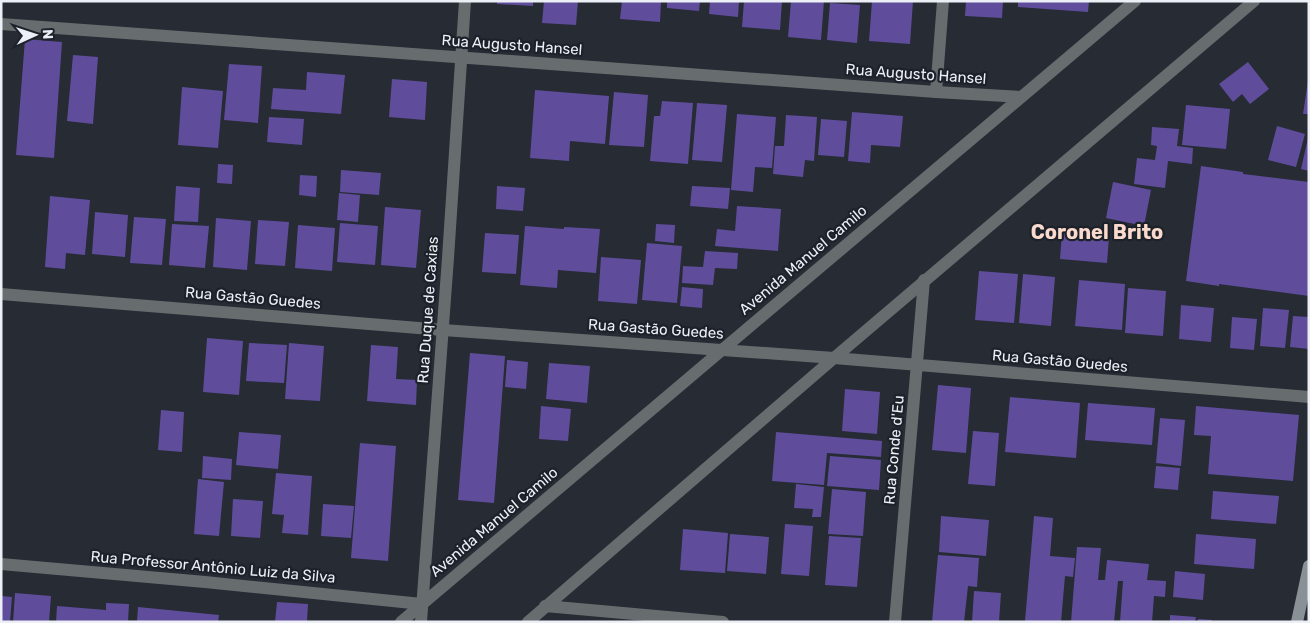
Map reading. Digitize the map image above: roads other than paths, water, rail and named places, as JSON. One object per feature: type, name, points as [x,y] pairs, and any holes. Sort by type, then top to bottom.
[{"type":"main road","points":[[1297,622],[1309,566]]},
{"type":"street","name":"Rua Duque de Caxias","points":[[421,622],[465,1]]},
{"type":"street","points":[[936,92],[943,1]]},
{"type":"street","name":"Avenida Manuel Camilo","points":[[401,622],[1135,1]]},
{"type":"street","points":[[528,622],[924,280],[1254,1]]},
{"type":"street","name":"Rua Augusto Hansel","points":[[1,24],[1021,97]]},
{"type":"street","name":"Rua Conde d'Eu","points":[[895,622],[924,280]]},
{"type":"street","name":"Rua Gastão Guedes","points":[[1,294],[443,330],[834,358],[1309,397]]},
{"type":"street","name":"Rua Professor Antônio Luiz da Silva","points":[[1,564],[422,604]]},
{"type":"street","points":[[545,606],[723,622]]},
{"type":"district","name":"Coronel Brito","points":[[1097,232]]}]
